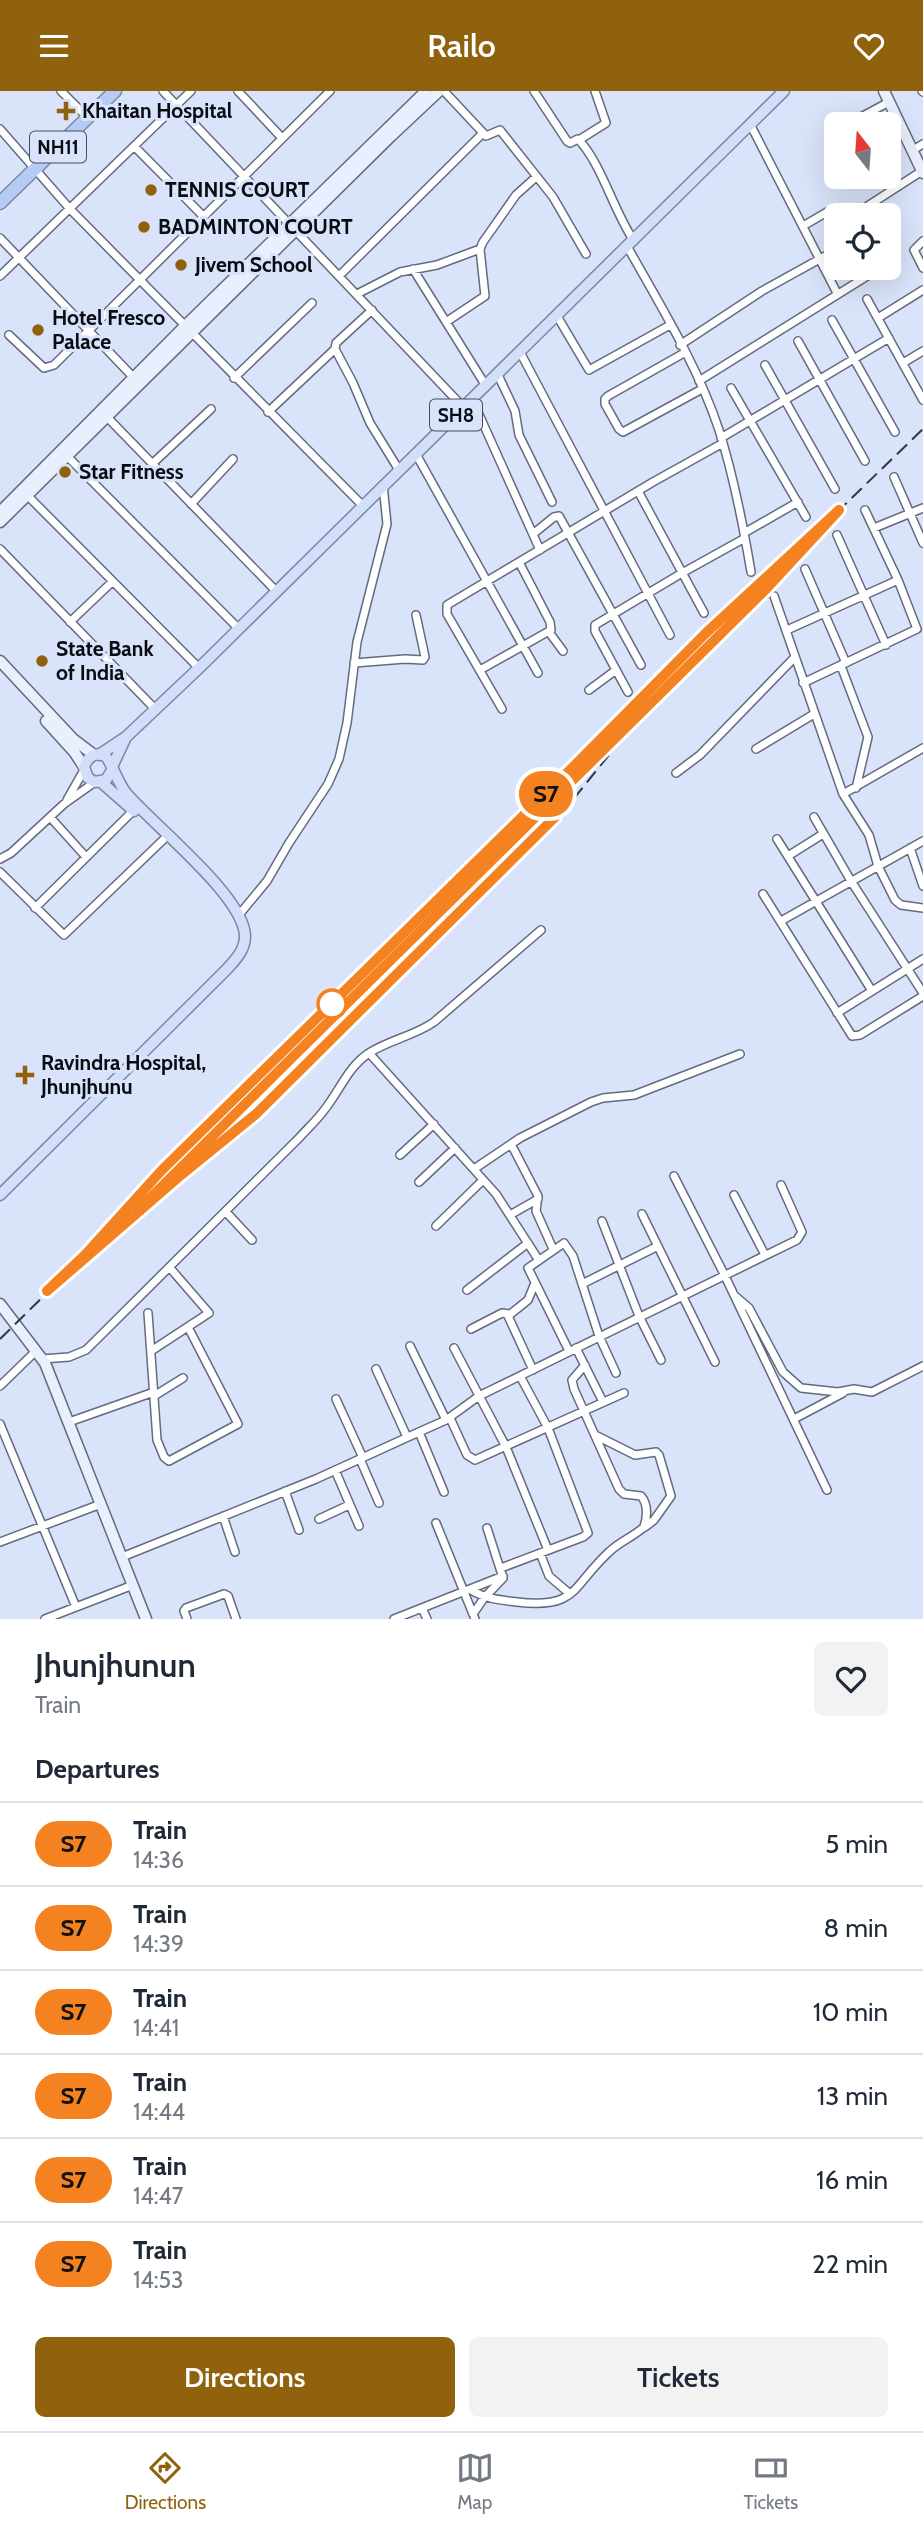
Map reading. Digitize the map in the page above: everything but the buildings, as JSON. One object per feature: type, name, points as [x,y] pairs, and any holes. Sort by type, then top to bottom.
[{"type":"highway","name":"NH11","points":[[0,203],[103,91]]},
{"type":"highway","name":"NH11","points":[[0,191],[115,91]]},
{"type":"main road","name":"SH8","points":[[84,769],[89,758],[126,737],[199,669],[783,91]]},
{"type":"main road","name":"SH8","points":[[98,782],[110,776],[126,737]]},
{"type":"main road","points":[[0,1195],[244,947],[245,936],[238,916],[221,889],[124,791],[109,760],[97,755]]},
{"type":"main road","points":[[84,769],[88,778],[98,782],[134,810],[217,895],[227,899]]},
{"type":"street","points":[[61,91],[82,112]]},
{"type":"street","points":[[163,91],[356,294],[468,404],[540,550]]},
{"type":"street","points":[[0,276],[191,91]]},
{"type":"street","points":[[238,91],[282,138]]},
{"type":"street","points":[[9,335],[40,366],[47,369],[54,365],[330,91]]},
{"type":"street","points":[[0,512],[293,227],[425,91]]},
{"type":"street","points":[[293,227],[442,91],[488,137],[497,129],[500,130],[553,197],[586,254]]},
{"type":"street","points":[[534,91],[568,142],[579,140],[606,123],[595,91]]},
{"type":"street","points":[[873,203],[922,172],[918,147],[884,91]]},
{"type":"street","points":[[870,112],[889,102]]},
{"type":"street","points":[[750,124],[837,293]]},
{"type":"street","points":[[0,129],[70,209],[363,506]]},
{"type":"street","points":[[339,276],[483,132]]},
{"type":"street","points":[[579,140],[590,154],[700,385],[722,441],[745,535],[751,572]]},
{"type":"street","points":[[135,147],[203,216]]},
{"type":"street","points":[[446,322],[485,296],[480,249],[482,242],[508,207],[536,177]]},
{"type":"street","points":[[803,226],[824,214]]},
{"type":"street","points":[[0,238],[137,381]]},
{"type":"street","points":[[923,241],[914,250],[923,268]]},
{"type":"street","points":[[356,294],[391,276],[437,265],[480,249]]},
{"type":"street","points":[[824,256],[762,291],[682,349],[608,396],[605,404],[619,429],[623,432],[700,385],[860,280]]},
{"type":"street","points":[[413,269],[486,386]]},
{"type":"street","points":[[878,318],[923,290]]},
{"type":"street","points":[[867,299],[923,400]]},
{"type":"street","points":[[234,378],[312,303]]},
{"type":"street","points":[[268,412],[372,310]]},
{"type":"street","points":[[557,316],[589,370],[670,325]]},
{"type":"street","points":[[832,320],[895,432]]},
{"type":"street","points":[[502,709],[445,608],[890,338]]},
{"type":"street","points":[[799,341],[865,461]]},
{"type":"street","points":[[335,349],[375,431],[399,470]]},
{"type":"street","points":[[903,363],[923,351]]},
{"type":"street","points":[[520,352],[670,635]]},
{"type":"street","points":[[765,365],[835,489]]},
{"type":"street","points":[[498,375],[515,411],[519,435],[552,502]]},
{"type":"street","points":[[0,522],[107,417],[137,381]]},
{"type":"street","points":[[731,388],[806,517]]},
{"type":"street","points":[[152,464],[211,409]]},
{"type":"street","points":[[107,417],[275,591]]},
{"type":"street","points":[[416,454],[538,673]]},
{"type":"street","points":[[68,457],[239,629]]},
{"type":"street","points":[[191,504],[233,459]]},
{"type":"street","points":[[894,477],[923,543]]},
{"type":"street","points":[[238,916],[267,881],[336,770],[347,723],[363,616],[387,524],[383,485]]},
{"type":"street","points":[[638,491],[704,613]]},
{"type":"street","points":[[28,496],[199,669]]},
{"type":"street","points":[[628,692],[594,628],[596,624],[798,502]]},
{"type":"street","points":[[874,528],[923,508]]},
{"type":"street","points":[[803,683],[917,629],[898,580],[865,510]]},
{"type":"street","points":[[533,534],[557,515],[640,665]]},
{"type":"street","points":[[837,535],[886,645]]},
{"type":"street","points":[[0,549],[156,710]]},
{"type":"street","points":[[480,670],[549,632],[551,625],[519,562]]},
{"type":"street","points":[[805,569],[843,664],[867,737],[856,788]]},
{"type":"street","points":[[787,630],[898,580]]},
{"type":"street","points":[[70,622],[112,582]]},
{"type":"street","points":[[774,596],[843,794],[869,835],[878,866],[897,903],[906,907],[923,908]]},
{"type":"street","points":[[354,663],[424,660],[416,615]]},
{"type":"street","points":[[549,632],[563,652]]},
{"type":"street","points":[[676,773],[700,755],[795,657]]},
{"type":"street","points":[[0,661],[73,739],[97,755]]},
{"type":"street","points":[[589,690],[616,670]]},
{"type":"street","points":[[0,671],[65,742],[84,769],[64,804]]},
{"type":"street","points":[[756,749],[814,714]]},
{"type":"street","points":[[843,794],[923,748]]},
{"type":"street","points":[[0,859],[11,853],[64,804],[98,782]]},
{"type":"street","points":[[35,908],[134,810]]},
{"type":"street","points":[[50,817],[86,857]]},
{"type":"street","points":[[763,894],[850,1034],[857,1036],[923,994],[814,817]]},
{"type":"street","points":[[788,856],[823,834]]},
{"type":"street","points":[[777,839],[872,991]]},
{"type":"street","points":[[0,872],[60,933],[66,934],[163,840]]},
{"type":"street","points":[[780,921],[923,841]]},
{"type":"street","points":[[910,848],[923,886]]},
{"type":"street","points":[[0,1386],[39,1355],[69,1356],[86,1350],[319,1117],[349,1073],[369,1053],[418,1032],[434,1022],[541,930]]},
{"type":"street","points":[[837,1013],[923,959]]},
{"type":"street","points":[[369,1053],[474,1169],[510,1215],[538,1259]]},
{"type":"street","points":[[474,1169],[511,1144],[598,1099],[634,1095],[740,1054]]},
{"type":"street","points":[[401,1156],[434,1124]]},
{"type":"street","points":[[511,1144],[538,1199],[537,1211],[553,1248]]},
{"type":"street","points":[[419,1182],[455,1148]]},
{"type":"street","points":[[674,1175],[827,1490]]},
{"type":"street","points":[[436,1226],[483,1180]]},
{"type":"street","points":[[122,1557],[335,1470],[448,1419],[479,1396],[797,1240],[802,1235],[780,1185]]},
{"type":"street","points":[[734,1195],[765,1255]]},
{"type":"street","points":[[510,1215],[538,1199]]},
{"type":"street","points":[[226,1212],[252,1240]]},
{"type":"street","points":[[642,1214],[715,1362]]},
{"type":"street","points":[[602,1221],[639,1316],[661,1360]]},
{"type":"street","points":[[467,1290],[528,1243]]},
{"type":"street","points":[[603,1402],[585,1365],[573,1349],[528,1268],[553,1248],[565,1243],[573,1256],[599,1336],[615,1373]]},
{"type":"street","points":[[582,1284],[658,1246]]},
{"type":"street","points":[[151,1351],[207,1315],[209,1311],[170,1268]]},
{"type":"street","points":[[471,1329],[502,1313],[509,1314],[528,1300],[535,1283]]},
{"type":"street","points":[[734,1296],[745,1304],[777,1364],[787,1377],[802,1388],[876,1391],[923,1366]]},
{"type":"street","points":[[0,1304],[39,1355],[69,1422],[146,1619]]},
{"type":"street","points":[[148,1313],[158,1444],[169,1461],[238,1424],[188,1327]]},
{"type":"street","points":[[509,1314],[533,1370]]},
{"type":"street","points":[[756,1341],[757,1324]]},
{"type":"street","points":[[410,1346],[467,1455],[472,1459],[479,1459],[624,1393]]},
{"type":"street","points":[[454,1348],[506,1447],[544,1552],[548,1576],[570,1594]]},
{"type":"street","points":[[585,1365],[573,1377],[572,1382],[621,1492],[641,1496],[644,1500],[644,1527]]},
{"type":"street","points":[[376,1369],[407,1437]]},
{"type":"street","points":[[394,1619],[468,1590],[588,1533],[548,1428],[520,1376]]},
{"type":"street","points":[[777,1384],[787,1377]]},
{"type":"street","points":[[69,1422],[154,1394],[183,1378]]},
{"type":"street","points":[[812,1389],[829,1400]]},
{"type":"street","points":[[794,1419],[848,1390]]},
{"type":"street","points":[[336,1399],[379,1503]]},
{"type":"street","points":[[0,1424],[76,1607]]},
{"type":"street","points":[[419,1432],[443,1492]]},
{"type":"street","points":[[468,1590],[484,1598],[550,1604],[580,1586],[611,1550],[654,1520],[666,1506],[671,1496],[670,1488],[657,1453],[640,1456],[597,1436]]},
{"type":"street","points":[[0,1451],[8,1444]]},
{"type":"street","points":[[607,1460],[618,1448]]},
{"type":"street","points":[[335,1470],[359,1526]]},
{"type":"street","points":[[285,1491],[299,1530]]},
{"type":"street","points":[[0,1542],[101,1504]]},
{"type":"street","points":[[319,1519],[349,1506]]},
{"type":"street","points":[[223,1516],[235,1552]]},
{"type":"street","points":[[436,1523],[468,1590],[474,1616]]},
{"type":"street","points":[[474,1616],[484,1598],[500,1582],[502,1572],[487,1528]]},
{"type":"street","points":[[45,1619],[133,1585]]},
{"type":"street","points":[[187,1619],[184,1611],[186,1608],[224,1594],[228,1596],[236,1619]]},
{"type":"street","points":[[422,1608],[427,1619]]},
{"type":"railway","points":[[0,1339],[923,429]]},
{"type":"railway","points":[[164,1190],[256,1114],[571,802],[613,750]]},
{"type":"train","name":"S7","points":[[137,1211],[596,759],[765,590],[839,510],[706,633],[162,1170],[84,1256],[47,1291],[256,1114],[555,817]]},
{"type":"place","name":"Khaitan Hospital","points":[[66,111]]},
{"type":"place","name":"TENNIS COURT","points":[[151,190]]},
{"type":"place","name":"BADMINTON COURT","points":[[144,227]]},
{"type":"place","name":"Jivem School","points":[[181,265]]},
{"type":"place","name":"Hotel Fresco Palace","points":[[38,330]]},
{"type":"place","name":"Star Fitness","points":[[65,472]]},
{"type":"place","name":"State Bank of India","points":[[42,661]]},
{"type":"place","name":"Ravindra Hospital, Jhunjhunu","points":[[25,1075]]}]
